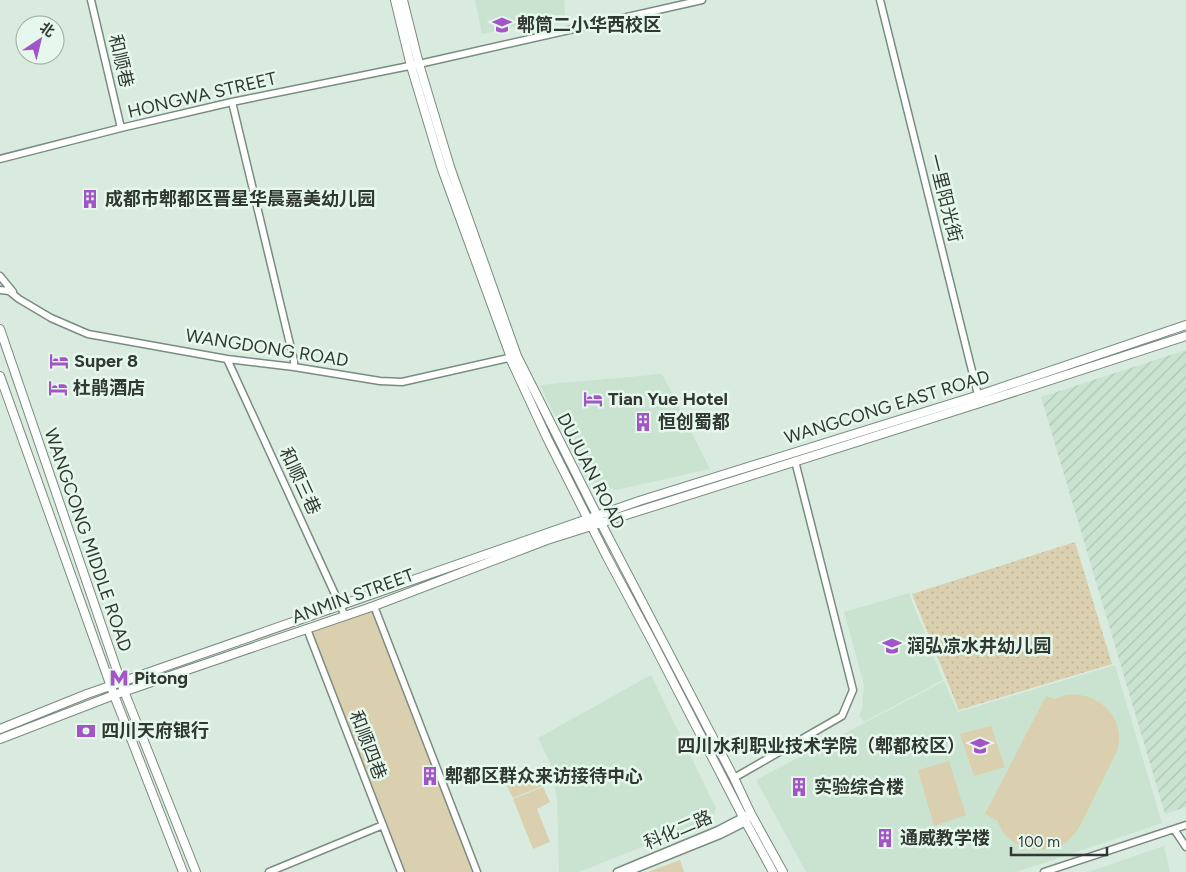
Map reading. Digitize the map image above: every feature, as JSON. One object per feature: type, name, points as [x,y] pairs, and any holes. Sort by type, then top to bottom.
[{"type":"main road","points":[[395,0],[415,65]]},
{"type":"main road","points":[[403,0],[415,65]]},
{"type":"main road","name":"DUJUAN ROAD","points":[[415,65],[513,357],[548,438],[589,522],[773,872]]},
{"type":"main road","name":"WANGCONG EAST ROAD","points":[[601,523],[795,461],[979,399],[1186,325]]},
{"type":"main road","name":"WANGCONG MIDDLE ROAD","points":[[0,329],[124,691],[196,872]]},
{"type":"main road","name":"WANGCONG EAST ROAD","points":[[597,515],[1186,336]]},
{"type":"main road","name":"DUJUAN ROAD","points":[[513,357],[734,778],[746,818],[782,872]]},
{"type":"main road","name":"WANGCONG MIDDLE ROAD","points":[[0,376],[114,695],[183,872]]},
{"type":"main road","name":"ANMIN STREET","points":[[0,739],[124,691],[374,606],[538,544],[589,522],[597,515]]},
{"type":"main road","name":"ANMIN STREET","points":[[0,729],[121,682],[341,605],[589,522],[601,523]]},
{"type":"street","name":"和顺巷","points":[[91,0],[122,128]]},
{"type":"street","name":"HONGWA STREET","points":[[0,159],[232,102],[415,65],[702,0]]},
{"type":"street","name":"一里阳光街","points":[[880,0],[979,399]]},
{"type":"street","points":[[232,102],[294,367]]},
{"type":"street","name":"WANGDONG ROAD","points":[[0,276],[18,299]]},
{"type":"street","name":"WANGDONG ROAD","points":[[0,290],[9,291],[18,299],[51,318],[88,334],[227,359],[294,367],[380,381],[402,382],[513,357]]},
{"type":"street","name":"和顺三巷","points":[[227,359],[345,616]]},
{"type":"street","points":[[734,778],[842,716],[853,690],[795,461]]},
{"type":"street","points":[[374,606],[477,872]]},
{"type":"street","name":"和顺四巷","points":[[307,629],[402,872]]},
{"type":"street","points":[[628,872],[720,835],[746,818]]},
{"type":"street","name":"科化二路","points":[[617,872],[746,818]]},
{"type":"street","points":[[269,872],[383,825]]},
{"type":"street","points":[[1044,872],[1186,825]]},
{"type":"street","points":[[1174,829],[1186,847]]},
{"type":"shaded area","name":"郫筒二小华西校区","points":[[475,0],[564,0],[565,16],[482,34]]},
{"type":"shaded area","points":[[1186,350],[1186,807],[1165,814],[1041,397]]},
{"type":"shaded area","points":[[662,374],[710,469],[616,490],[586,480],[540,385]]},
{"type":"shaded area","points":[[1075,542],[1112,664],[959,710],[912,594]]},
{"type":"shaded area","name":"润弘凉水井幼儿园","points":[[909,593],[943,680],[864,722],[859,715],[862,709],[864,685],[844,612]]},
{"type":"shaded area","points":[[372,610],[474,872],[403,872],[310,632]]},
{"type":"shaded area","name":"四川水利职业技术学院（郫都校区）","points":[[1115,665],[1162,823],[1017,872],[806,872],[756,780],[944,681],[958,712]]},
{"type":"shaded area","points":[[651,675],[716,808],[712,819],[579,872],[559,872],[557,799],[550,762],[538,738]]},
{"type":"shaded area","points":[[1066,695],[1086,696],[1094,699],[1107,709],[1117,723],[1119,732],[1118,748],[1079,828],[1063,845],[1048,850],[1039,850],[1013,841],[1006,836],[998,821],[985,814],[1046,696],[1054,699]]},
{"type":"shaded area","points":[[991,726],[1005,767],[974,776],[960,734]]},
{"type":"shaded area","points":[[949,761],[966,815],[934,826],[918,770]]},
{"type":"shaded area","points":[[536,770],[543,786],[513,798],[506,784]]},
{"type":"shaded area","points":[[543,787],[550,802],[537,809],[550,842],[533,849],[513,799]]},
{"type":"shaded area","points":[[1164,846],[1170,872],[1088,872]]},
{"type":"shaded area","points":[[680,860],[684,872],[648,872]]},
{"type":"place","name":"郫筒二小华西校区","points":[[502,25]]},
{"type":"place","name":"成都市郫都区晋星华晨嘉美幼儿园","points":[[90,199]]},
{"type":"place","name":"Super 8","points":[[59,361]]},
{"type":"place","name":"杜鹃酒店","points":[[58,388]]},
{"type":"place","name":"Tian Yue Hotel","points":[[593,399]]},
{"type":"place","name":"恒创蜀都","points":[[643,422]]},
{"type":"place","name":"润弘凉水井幼儿园","points":[[892,646]]},
{"type":"place","name":"Pitong","points":[[119,678]]},
{"type":"place","name":"四川天府银行","points":[[86,731]]},
{"type":"place","name":"四川水利职业技术学院（郫都校区）","points":[[980,746]]},
{"type":"place","name":"郫都区群众来访接待中心","points":[[430,776]]},
{"type":"place","name":"实验综合楼","points":[[799,787]]},
{"type":"place","name":"通威教学楼","points":[[885,838]]}]
